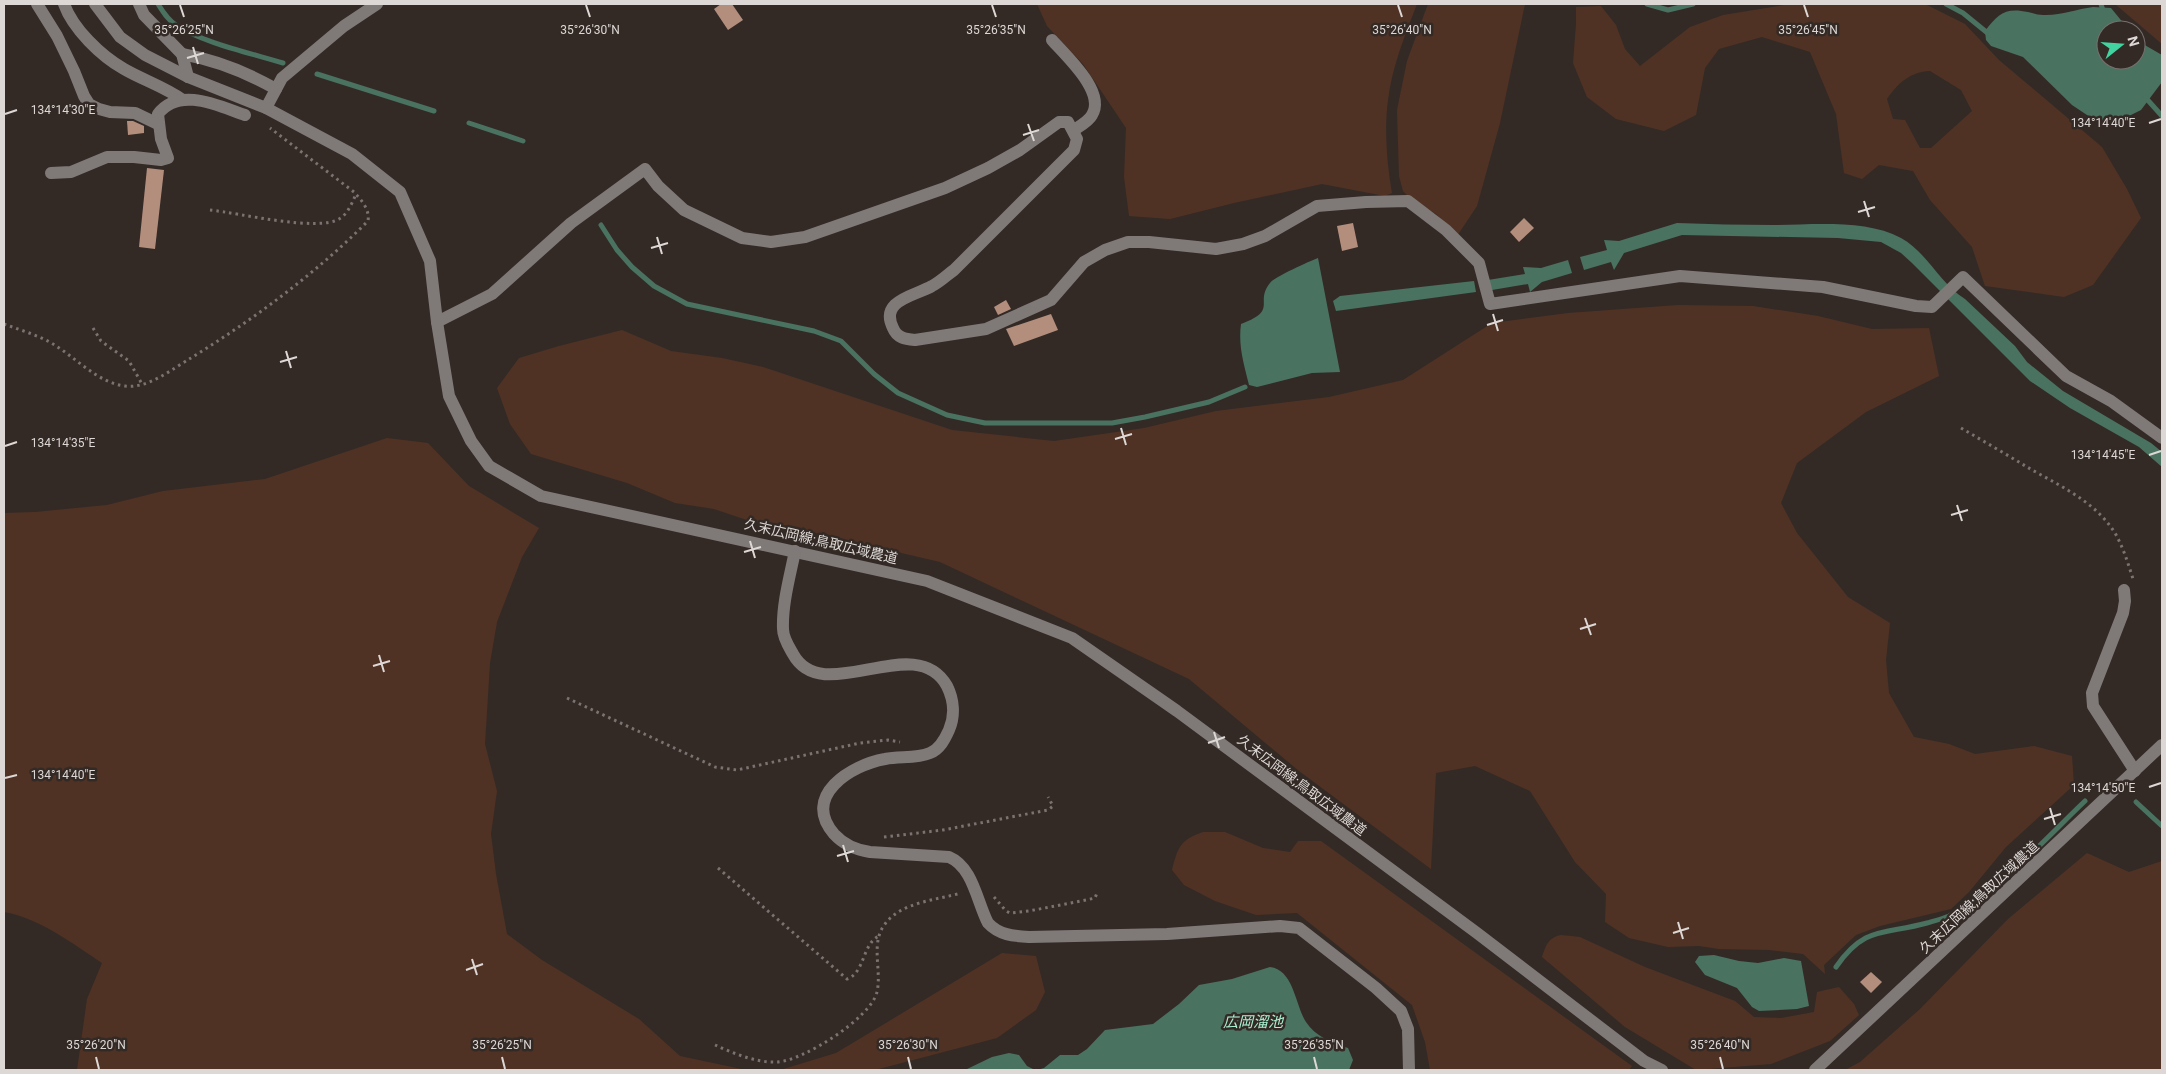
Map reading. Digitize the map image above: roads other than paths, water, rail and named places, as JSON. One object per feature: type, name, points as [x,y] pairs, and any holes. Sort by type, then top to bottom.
[{"type":"street","points":[[37,4],[57,36],[89,104],[110,112],[135,113],[158,124]]},
{"type":"street","points":[[64,4],[67,12],[86,37],[112,60],[124,69],[183,100]]},
{"type":"street","name":"久末広岡線;鳥取広域農道","points":[[95,4],[120,36],[145,54],[188,77],[262,106],[352,154],[400,192],[430,261],[437,322],[449,396],[471,441],[489,466],[541,496],[927,580],[1072,638],[1177,711],[1477,933],[1644,1061],[1662,1070]]},
{"type":"street","points":[[139,4],[144,15],[182,54],[188,77]]},
{"type":"street","points":[[262,106],[276,89],[282,78],[313,50],[377,4]]},
{"type":"street","points":[[1052,40],[1093,90],[1096,106],[1091,117],[1074,130]]},
{"type":"street","points":[[182,54],[227,66],[254,77],[276,89]]},
{"type":"street","points":[[51,173],[71,172],[107,157],[161,160],[168,158],[158,124],[158,114],[163,108],[183,100],[192,99],[205,102],[245,115]]},
{"type":"street","points":[[437,322],[492,294],[571,223],[645,169],[658,186],[684,210],[742,238],[771,242],[805,237],[945,188],[988,168],[1020,150],[1059,122],[1068,122],[1074,130],[1077,139],[1074,150],[954,270],[932,286],[897,301],[892,308],[890,316],[890,324],[896,334],[905,339],[916,340],[986,329],[1051,300],[1084,262],[1105,250],[1128,242],[1149,242],[1216,249],[1243,244],[1265,236],[1317,206],[1408,201],[1446,230],[1479,263],[1490,304],[1680,276],[1823,287],[1916,306],[1932,307],[1963,277],[2066,376],[2111,401],[2162,438]]},
{"type":"street","points":[[795,551],[783,630],[795,658],[812,672],[819,675],[916,665],[938,675],[949,691],[953,715],[951,725],[942,743],[930,753],[886,758],[852,771],[830,788],[823,804],[823,815],[828,826],[839,840],[859,850],[949,857],[956,860],[962,866],[988,923],[993,929],[1009,935],[1029,937],[1167,934],[1280,926],[1299,928],[1308,933],[1376,988],[1401,1011],[1408,1030],[1409,1070]]},
{"type":"street","points":[[2124,592],[2123,613],[2092,692],[2094,706],[2135,771]]},
{"type":"street","name":"久末広岡線;鳥取広域農道","points":[[1815,1070],[2162,745]]},
{"type":"water","points":[[2093,7],[2111,8],[2121,20],[2096,20],[2096,70],[2146,70],[2146,46],[2162,55],[2162,82],[2141,110],[2117,122],[2090,117],[2072,105],[2023,57],[1991,46],[1986,40],[1985,31],[1998,16],[2008,11],[2013,10],[2039,15]]},
{"type":"water","points":[[1677,223],[1838,224],[1872,228],[1901,238],[1919,252],[1956,293],[1965,299],[2015,346],[2027,362],[2063,391],[2151,443],[2162,452],[2162,467],[2139,447],[2070,408],[2030,381],[1912,263],[1901,253],[1881,242],[1838,238],[1682,235],[1624,253],[1614,270],[1611,262],[1584,270],[1580,257],[1607,250],[1604,240],[1619,241]]},
{"type":"water","points":[[1318,258],[1340,372],[1312,373],[1257,387],[1249,385],[1241,347],[1241,324],[1252,319],[1263,310],[1266,290],[1273,280],[1292,269]]},
{"type":"water","points":[[1568,260],[1572,273],[1542,282],[1530,292],[1528,284],[1492,290],[1488,280],[1525,274],[1523,267],[1541,268]]},
{"type":"water","points":[[1474,281],[1476,292],[1336,311],[1333,301],[1340,296]]},
{"type":"water","points":[[1714,955],[1758,963],[1784,958],[1801,961],[1809,1006],[1797,1009],[1759,1011],[1752,1007],[1737,988],[1705,975],[1695,962],[1699,956]]},
{"type":"water","name":"広岡溜池","points":[[1270,967],[1284,974],[1289,981],[1302,1015],[1310,1027],[1325,1039],[1348,1048],[1353,1060],[1349,1070],[1037,1070],[1044,1068],[1060,1055],[1078,1055],[1087,1049],[1105,1030],[1153,1024],[1179,1004],[1199,985],[1232,979]]},
{"type":"water","points":[[1009,1053],[1019,1055],[1027,1066],[1035,1070],[965,1070],[992,1057]]},
{"type":"waterway","points":[[158,4],[171,21],[186,31],[243,52],[283,63]]},
{"type":"waterway","points":[[1647,4],[1668,10],[1693,4]]},
{"type":"waterway","points":[[1946,4],[1963,13],[1990,35]]},
{"type":"waterway","points":[[2101,4],[2104,14]]},
{"type":"waterway","points":[[317,74],[434,111]]},
{"type":"waterway","points":[[2145,97],[2162,116]]},
{"type":"waterway","points":[[469,123],[523,141]]},
{"type":"waterway","points":[[601,225],[617,250],[632,267],[654,286],[687,304],[814,331],[841,341],[874,374],[898,393],[947,415],[985,423],[1112,423],[1209,402],[1245,387]]},
{"type":"waterway","points":[[1836,967],[1856,944],[1866,938],[1887,931],[1912,927],[1941,919],[1968,905],[1987,892],[2021,863],[2085,801]]},
{"type":"waterway","points":[[2136,802],[2162,826]]}]
